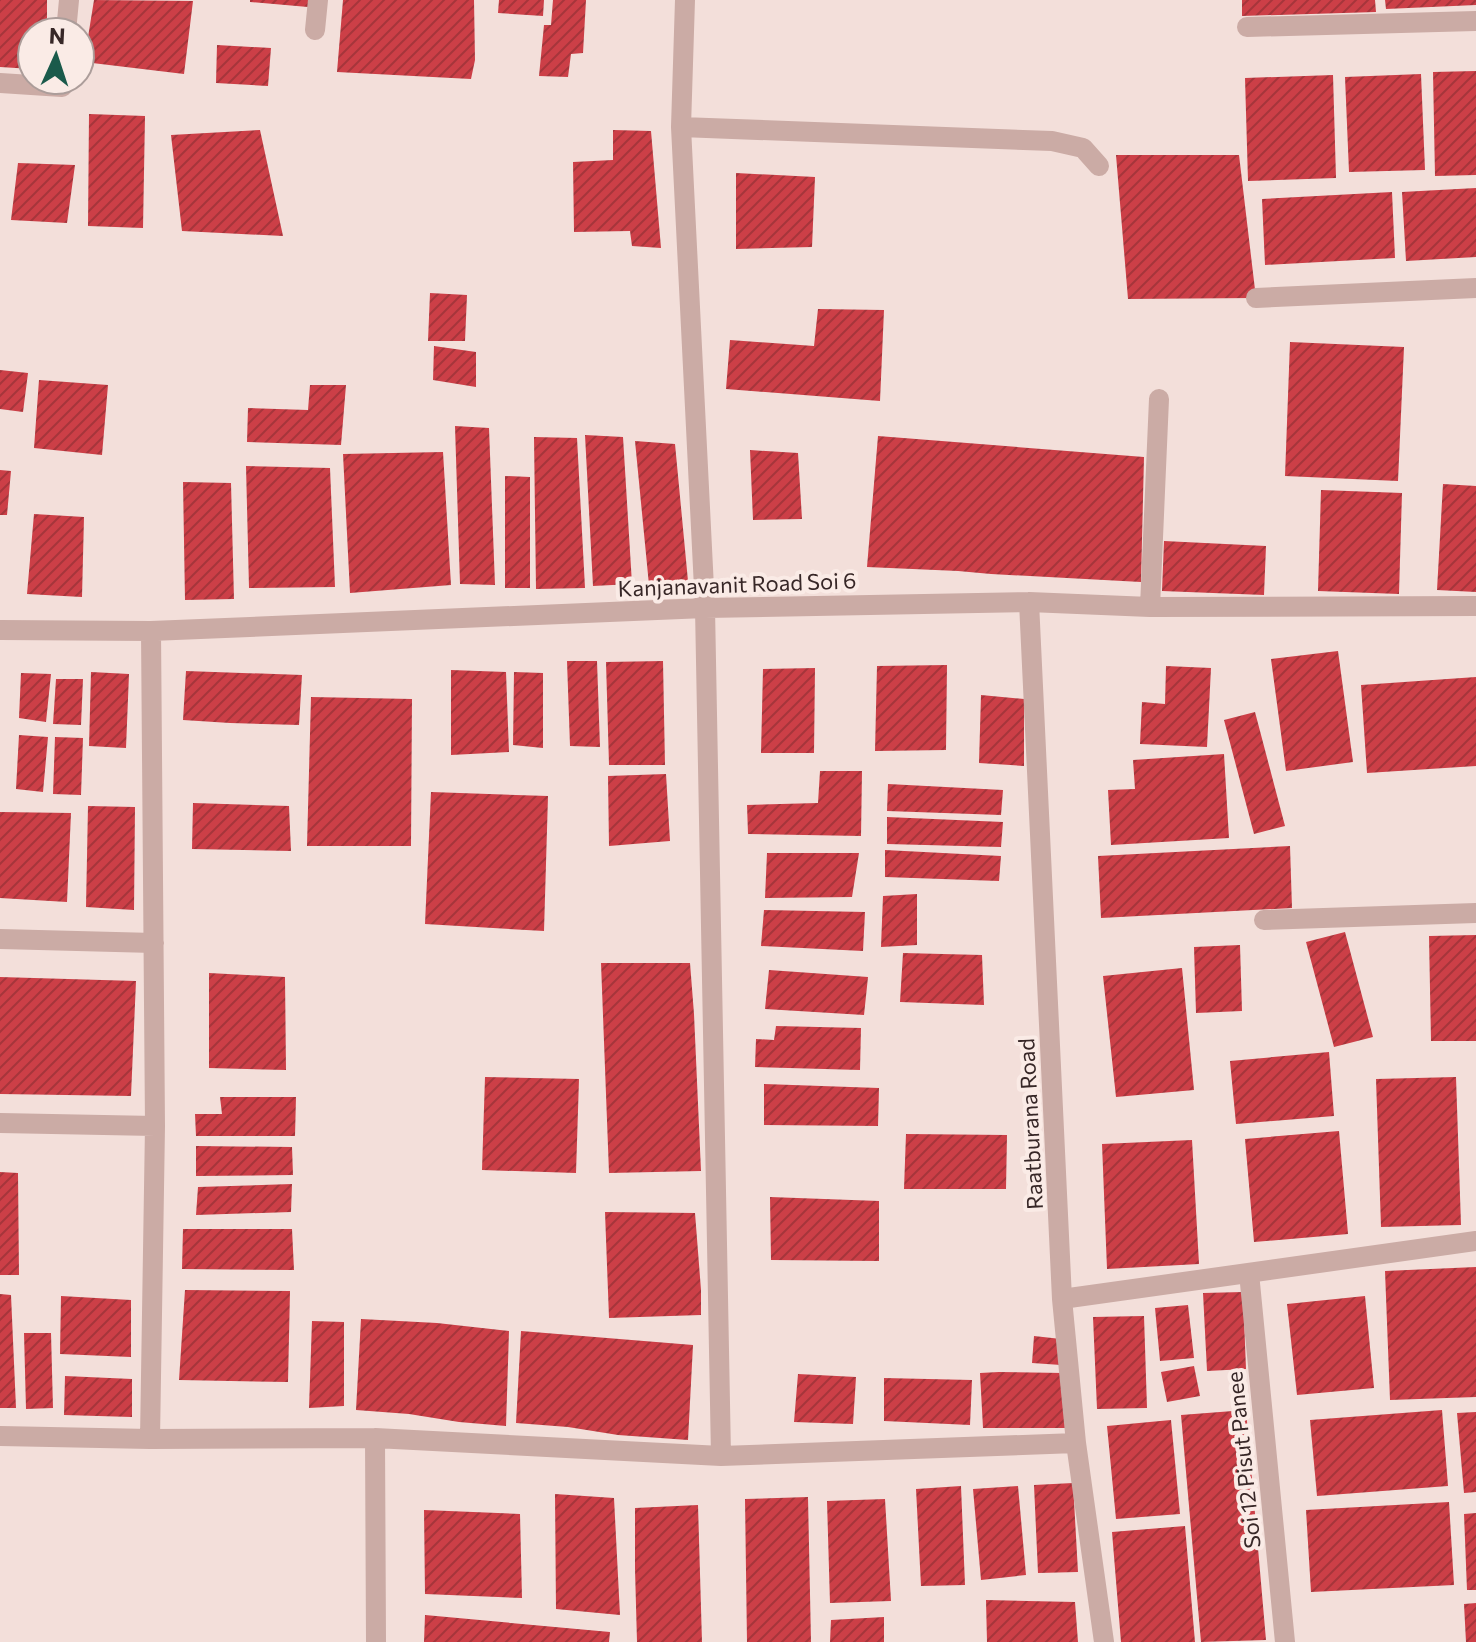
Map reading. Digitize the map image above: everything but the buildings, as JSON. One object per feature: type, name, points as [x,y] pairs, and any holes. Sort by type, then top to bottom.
[{"type":"street","points":[[315,30],[318,0]]},
{"type":"street","points":[[685,0],[681,127],[705,608],[721,1456]]},
{"type":"street","points":[[1247,27],[1476,21]]},
{"type":"street","points":[[681,127],[1052,141],[1083,148],[1099,166]]},
{"type":"street","points":[[1256,298],[1476,288]]},
{"type":"street","points":[[1150,607],[1159,399]]},
{"type":"street","name":"Kanjanavanit Road Soi 6","points":[[0,630],[151,631],[705,608],[1029,602],[1150,607],[1476,606]]},
{"type":"street","name":"Raatburana Road","points":[[1029,602],[1062,1299],[1076,1443],[1104,1642]]},
{"type":"street","points":[[150,1439],[155,1126],[151,631]]},
{"type":"street","points":[[1264,920],[1476,913]]},
{"type":"street","points":[[0,939],[154,943]]},
{"type":"street","points":[[0,1123],[155,1126]]},
{"type":"street","points":[[1062,1299],[1476,1241]]},
{"type":"street","name":"Soi 12 Pisut Panee","points":[[1249,1273],[1285,1642]]},
{"type":"street","points":[[0,1436],[375,1438],[721,1456],[1076,1443]]},
{"type":"street","points":[[375,1438],[376,1642]]}]
